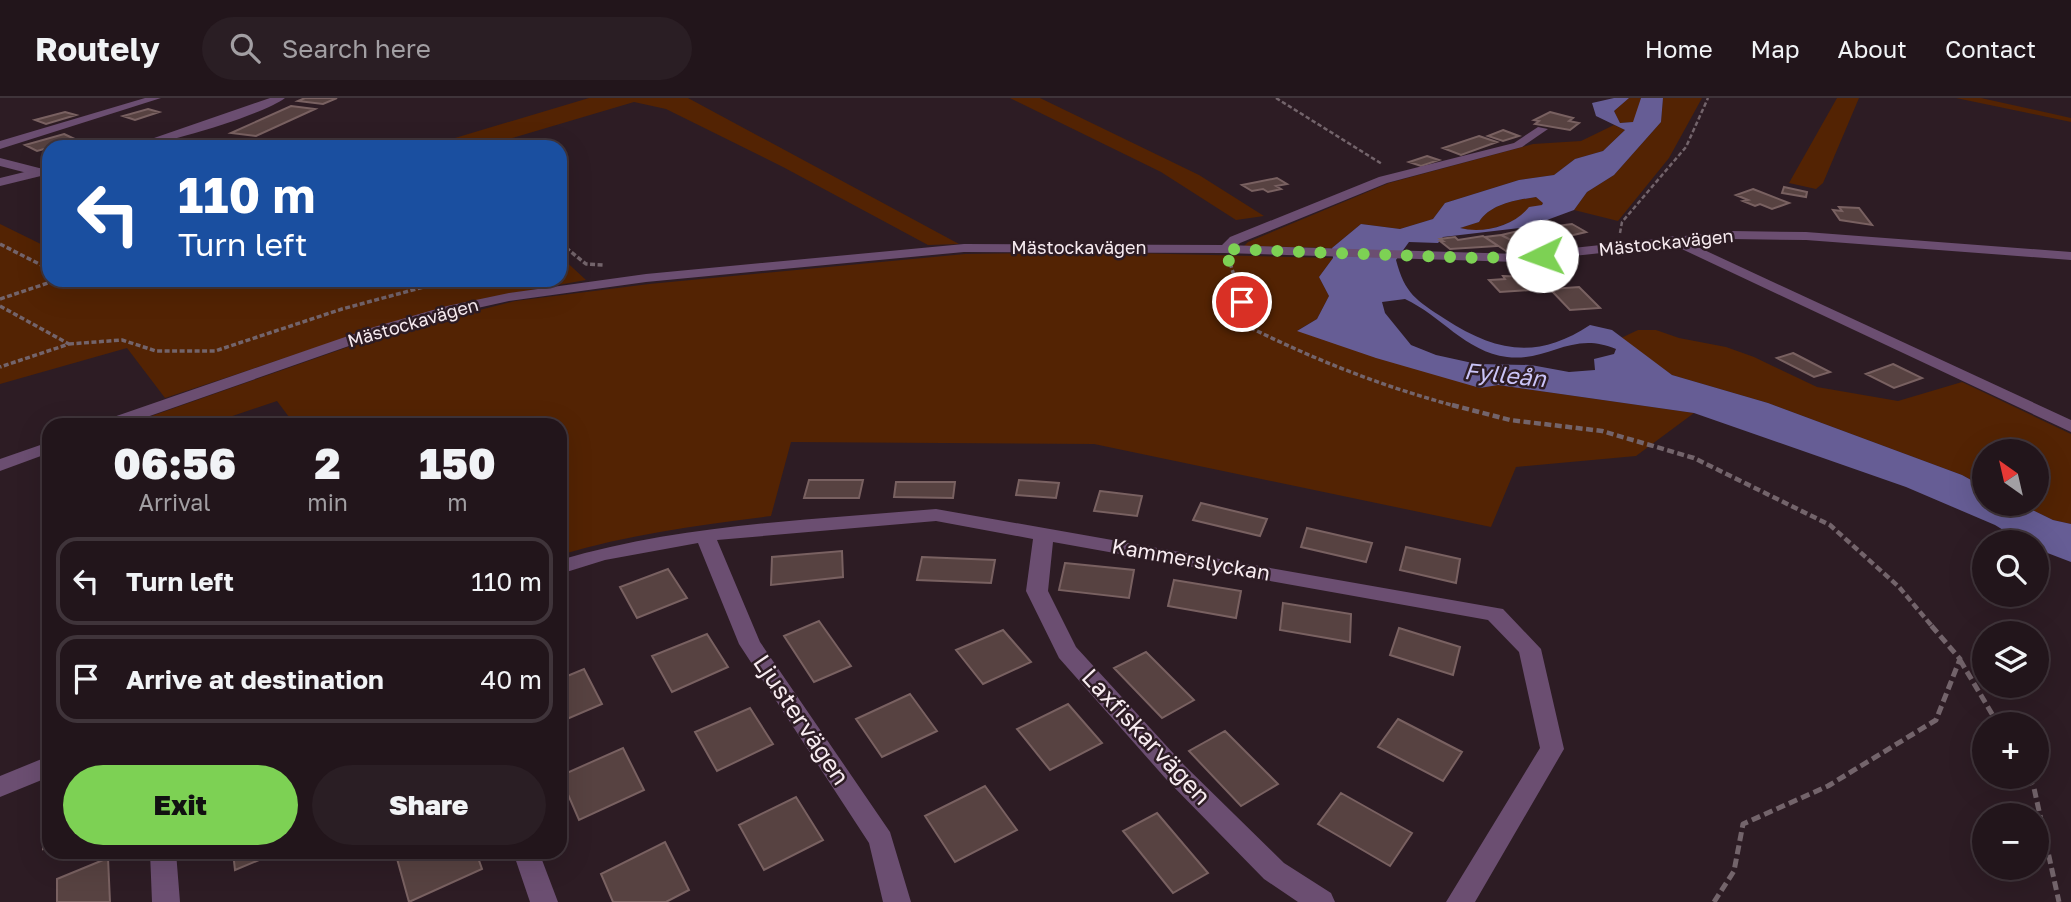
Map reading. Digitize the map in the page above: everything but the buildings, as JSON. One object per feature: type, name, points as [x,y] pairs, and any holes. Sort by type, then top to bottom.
[{"type":"street","points":[[0,145],[156,98]]},
{"type":"street","points":[[158,140],[209,125],[280,98]]},
{"type":"street","points":[[1225,249],[1235,240],[1400,175],[1518,145],[1542,129]]},
{"type":"street","points":[[0,162],[42,171]]},
{"type":"street","points":[[0,182],[42,172]]},
{"type":"street","name":"Mästockavägen","points":[[128,418],[380,330],[452,309],[569,287],[964,248],[1225,249],[1518,258],[1731,235],[1806,236],[2071,256]]},
{"type":"street","points":[[1674,240],[2071,427]]},
{"type":"street","points":[[0,465],[42,450]]},
{"type":"street","name":"Kammerslyckan","points":[[567,565],[603,554],[705,535],[936,515],[1495,614],[1530,649],[1552,749],[1460,902]]},
{"type":"street","name":"Laxfiskarvägen","points":[[1044,534],[1037,592],[1067,652],[1175,772],[1274,871],[1321,902]]},
{"type":"street","name":"Ljustervägen","points":[[705,535],[750,644],[881,840],[897,902]]},
{"type":"street","points":[[0,787],[42,769]]},
{"type":"street","points":[[163,859],[166,902]]},
{"type":"street","points":[[529,859],[544,902]]},
{"type":"path","points":[[1276,98],[1400,175]]},
{"type":"path","points":[[1618,246],[1622,222],[1686,147],[1708,98]]},
{"type":"path","points":[[0,244],[42,265]]},
{"type":"path","points":[[1225,249],[1251,328],[1323,363],[1414,395],[1510,420],[1602,431],[1694,458],[1830,525],[1899,587],[1959,659],[1991,712]]},
{"type":"path","points":[[0,299],[42,285]]},
{"type":"path","points":[[0,367],[69,344],[122,340],[156,351],[215,351],[342,309],[431,287]]},
{"type":"path","points":[[0,306],[69,344]]},
{"type":"path","points":[[1714,902],[1734,871],[1743,824],[1828,786],[1936,720],[1959,659]]},
{"type":"path","points":[[2035,789],[2059,902]]},
{"type":"shaded area","points":[[589,98],[688,98],[959,244],[928,245],[783,167],[666,109],[634,102],[510,140],[448,140]]},
{"type":"shaded area","points":[[1010,98],[1040,98],[1199,175],[1264,216],[1236,220],[1161,172]]},
{"type":"shaded area","points":[[1629,98],[1641,98],[1634,122],[1620,123],[1614,111]]},
{"type":"shaded area","points":[[1663,98],[1702,98],[1669,158],[1618,221],[1574,210],[1587,192],[1614,175],[1661,122]]},
{"type":"shaded area","points":[[1837,98],[1859,98],[1823,183],[1816,189],[1789,183]]},
{"type":"shaded area","points":[[1956,98],[1981,98],[2071,118],[2071,122]]},
{"type":"shaded area","points":[[1614,125],[1625,130],[1603,151],[1575,159],[1554,175],[1519,180],[1445,203],[1433,219],[1400,229],[1361,224],[1332,248],[1244,246],[1389,183],[1533,144],[1581,141]]},
{"type":"shaded area","points":[[1536,197],[1543,202],[1542,205],[1502,225],[1481,230],[1460,228],[1479,222],[1490,211],[1504,204]]},
{"type":"shaded area","points":[[0,224],[42,245],[42,287],[547,287],[486,298],[366,331],[165,398],[127,348],[0,384]]},
{"type":"shaded area","points":[[1090,252],[1333,258],[1319,277],[1329,296],[1317,319],[1298,330],[1480,388],[1498,385],[1694,413],[1636,456],[1516,467],[1491,527],[1094,444],[791,442],[771,516],[638,536],[567,553],[567,418],[290,418],[277,401],[227,418],[146,418],[385,334],[515,301],[649,284],[965,254]]},
{"type":"shaded area","points":[[567,262],[586,280],[567,283]]},
{"type":"shaded area","points":[[1638,330],[1656,330],[1679,338],[1726,347],[1754,357],[1817,387],[1898,401],[1962,382],[2071,434],[2071,524],[2045,516],[2049,516],[2049,439],[1972,439],[1972,480],[1768,403],[1672,375],[1621,338]]},
{"type":"water","name":"Fylleån","points":[[1629,98],[1614,111],[1620,123],[1633,122],[1641,98],[1663,98],[1661,122],[1614,175],[1587,192],[1574,210],[1528,227],[1443,237],[1438,243],[1409,242],[1396,260],[1403,281],[1413,295],[1445,319],[1499,345],[1534,347],[1571,336],[1590,325],[1612,330],[1672,375],[1768,403],[1962,475],[1972,480],[1972,515],[1906,487],[1694,413],[1498,385],[1480,388],[1376,358],[1297,331],[1317,319],[1329,296],[1319,277],[1333,258],[1332,248],[1361,224],[1400,229],[1433,219],[1445,203],[1519,180],[1554,175],[1575,159],[1603,151],[1625,130],[1596,116],[1592,103]],"holes":[[[1536,197],[1543,203],[1529,207],[1523,214],[1498,227],[1478,230],[1460,228],[1479,222],[1490,211],[1504,204]],[[1405,299],[1466,341],[1492,354],[1522,357],[1586,343],[1616,349],[1614,354],[1594,359],[1595,370],[1569,372],[1531,365],[1477,364],[1436,355],[1411,345],[1385,313],[1382,302]]]},
{"type":"water","points":[[1974,516],[2045,516],[2071,524],[2071,562],[2049,554],[2049,530],[2003,530]]},
{"type":"route","points":[[1242,302],[1225,249],[1476,258],[1542,256]]}]
